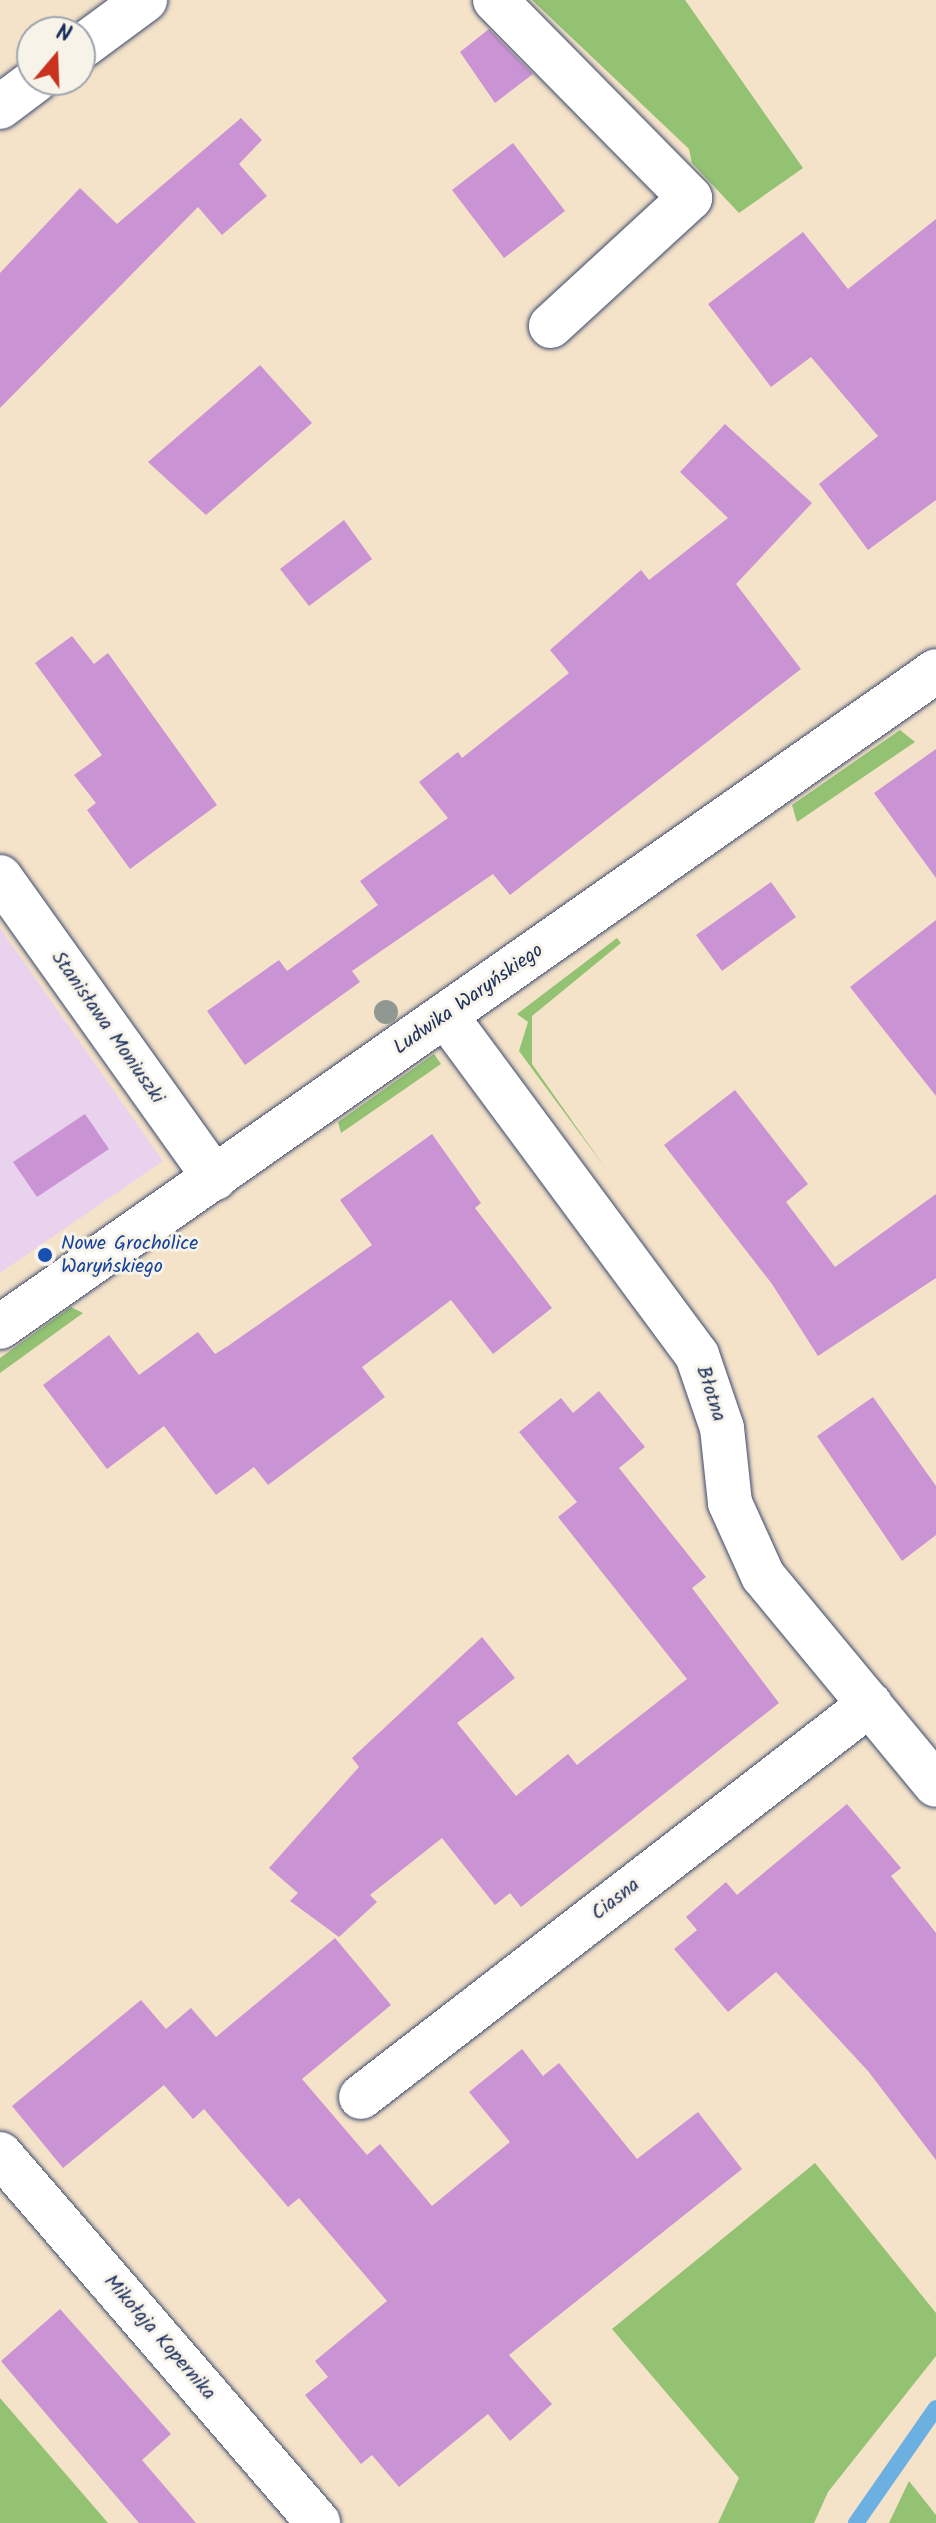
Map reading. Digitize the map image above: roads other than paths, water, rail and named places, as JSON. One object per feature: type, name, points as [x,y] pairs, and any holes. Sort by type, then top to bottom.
[{"type":"street","points":[[96,36],[145,0]]},
{"type":"street","points":[[495,0],[690,198],[551,326]]},
{"type":"street","name":"Ludwika Waryńskiego","points":[[0,1327],[936,671]]},
{"type":"street","name":"Stanisława Moniuszki","points":[[0,877],[215,1178]]},
{"type":"street","name":"Błotna","points":[[446,1016],[697,1355],[722,1428],[730,1503],[763,1576],[936,1785]]},
{"type":"street","name":"Ciasna","points":[[361,2097],[870,1704]]},
{"type":"street","name":"Mikołaja Kopernika","points":[[0,2154],[318,2523]]},
{"type":"waterway","points":[[856,2523],[936,2408]]},
{"type":"place","name":"Nowe Grocholice Waryńskiego","points":[[45,1255]]}]
